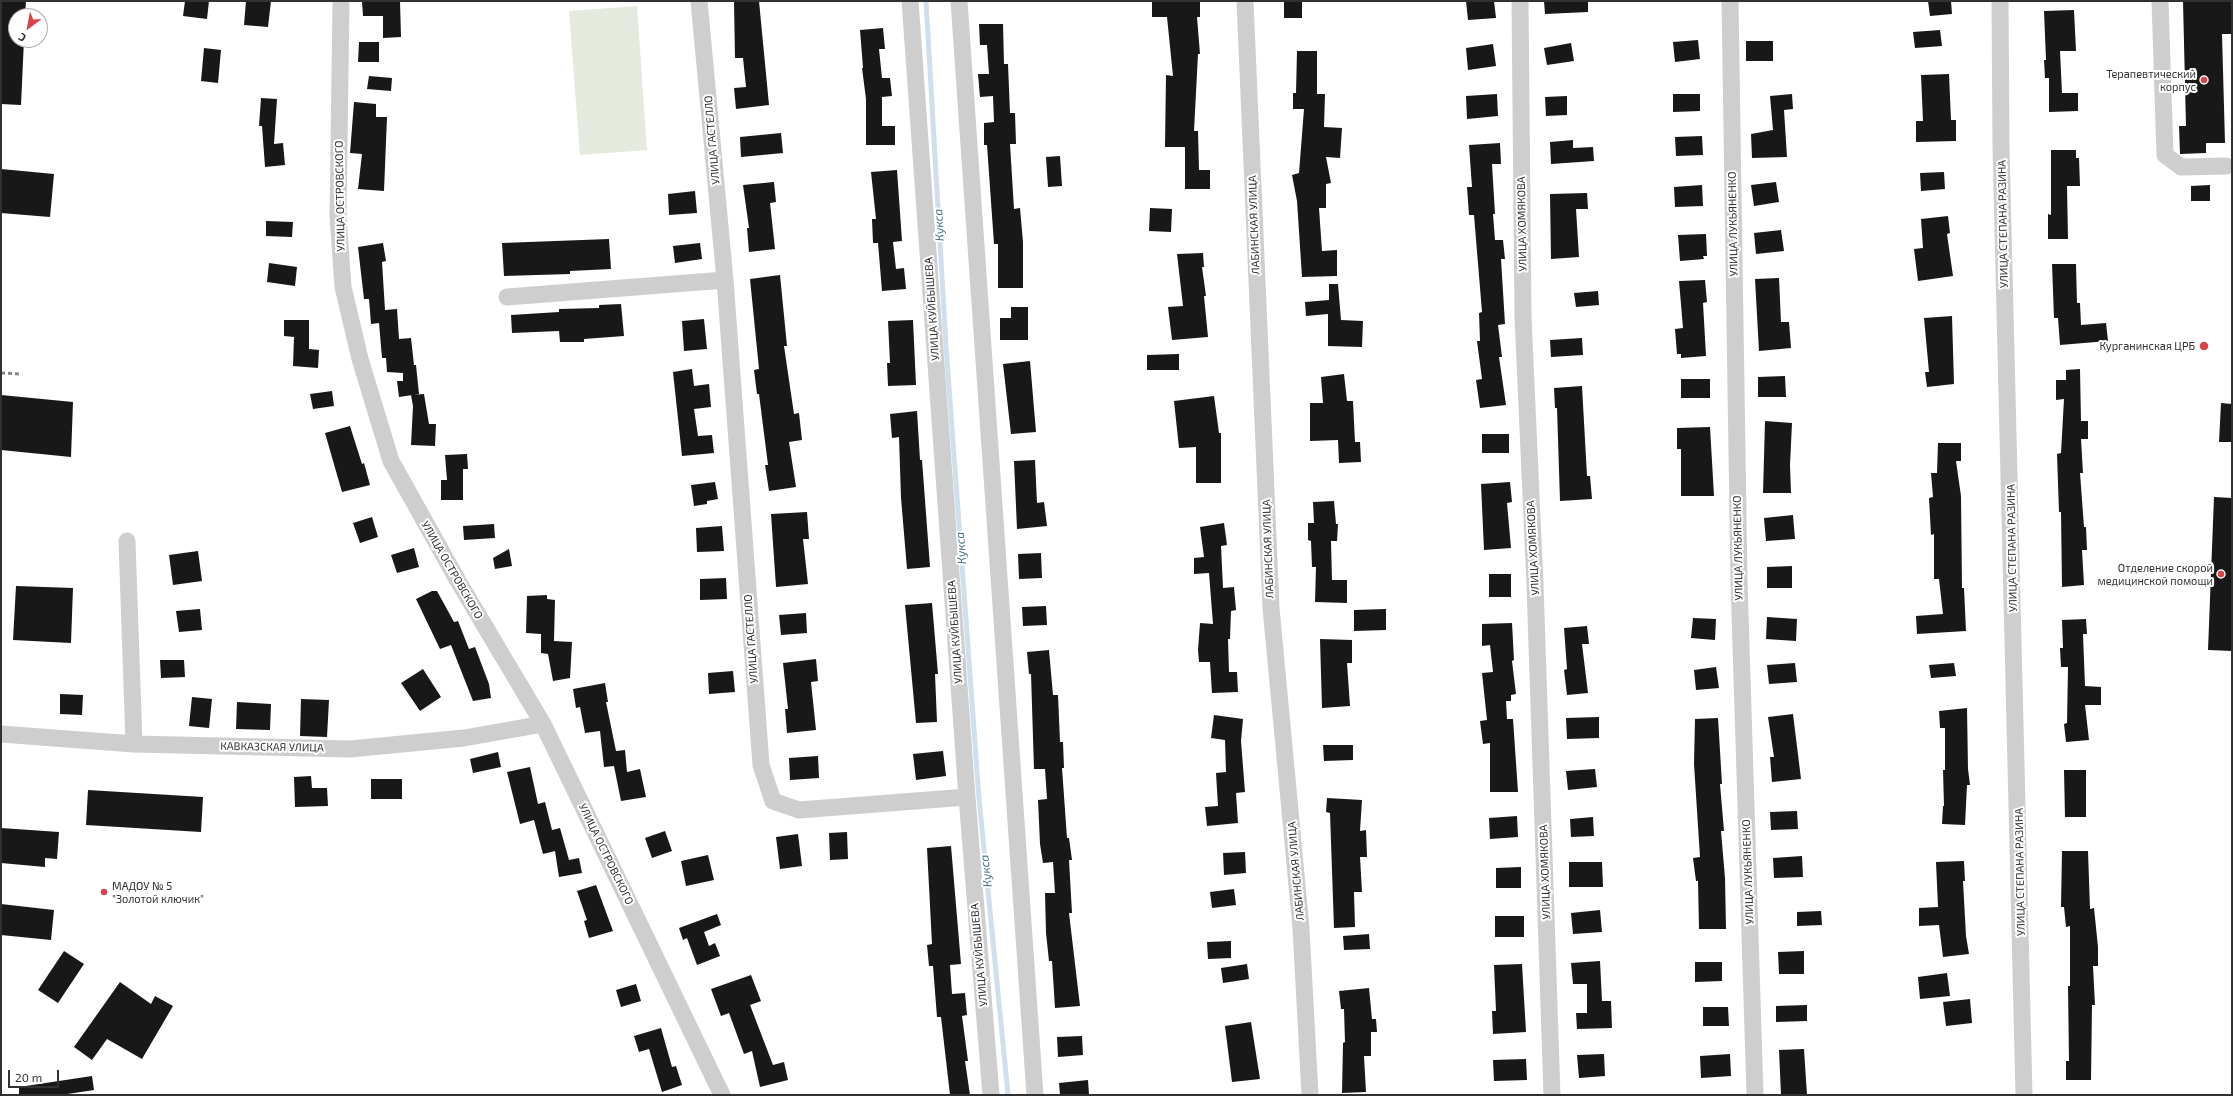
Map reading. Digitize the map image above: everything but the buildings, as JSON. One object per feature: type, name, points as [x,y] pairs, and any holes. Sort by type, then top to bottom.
[{"type":"street","name":"УЛИЦА ОСТРОВСКОГО","points":[[341,1],[338,216],[343,287],[360,359],[391,461],[458,581],[542,724],[722,1095]]},
{"type":"street","name":"УЛИЦА ГАСТЕЛЛО","points":[[699,1],[725,280],[761,766],[773,801],[799,810],[967,797]]},
{"type":"street","name":"УЛИЦА КУЙБЫШЕВА","points":[[910,1],[967,797],[991,1095]]},
{"type":"street","points":[[959,1],[1035,1095]]},
{"type":"street","name":"ЛАБИНСКАЯ УЛИЦА","points":[[1245,1],[1271,608],[1301,928],[1310,1095]]},
{"type":"street","name":"УЛИЦА ХОМЯКОВА","points":[[1520,1],[1523,317],[1535,585],[1552,1095]]},
{"type":"street","name":"УЛИЦА ЛУКЬЯНЕНКО","points":[[1730,1],[1738,581],[1755,1095]]},
{"type":"street","name":"УЛИЦА СТЕПАНА РАЗИНА","points":[[2000,1],[2001,146],[2024,1095]]},
{"type":"street","points":[[2160,1],[2165,155],[2181,167],[2226,166]]},
{"type":"street","points":[[507,297],[725,280]]},
{"type":"street","points":[[127,541],[134,744]]},
{"type":"street","name":"КАВКАЗСКАЯ УЛИЦА","points":[[1,734],[134,744],[350,749],[464,738],[542,724]]},
{"type":"shaded area","points":[[637,6],[647,150],[580,155],[569,11]]},
{"type":"waterway","name":"Кукса","points":[[926,1],[946,346],[979,798],[1008,1095]]},
{"type":"railway","points":[[1,373],[20,374]]},
{"type":"place","name":"Терапевтический корпус","points":[[2204,80]]},
{"type":"place","name":"Курганинская ЦРБ","points":[[2204,346]]},
{"type":"place","name":"Отделение скорой медицинской помощи","points":[[2221,574]]},
{"type":"place","name":"МАДОУ № 5 \"Золотой ключик\"","points":[[104,892]]}]
